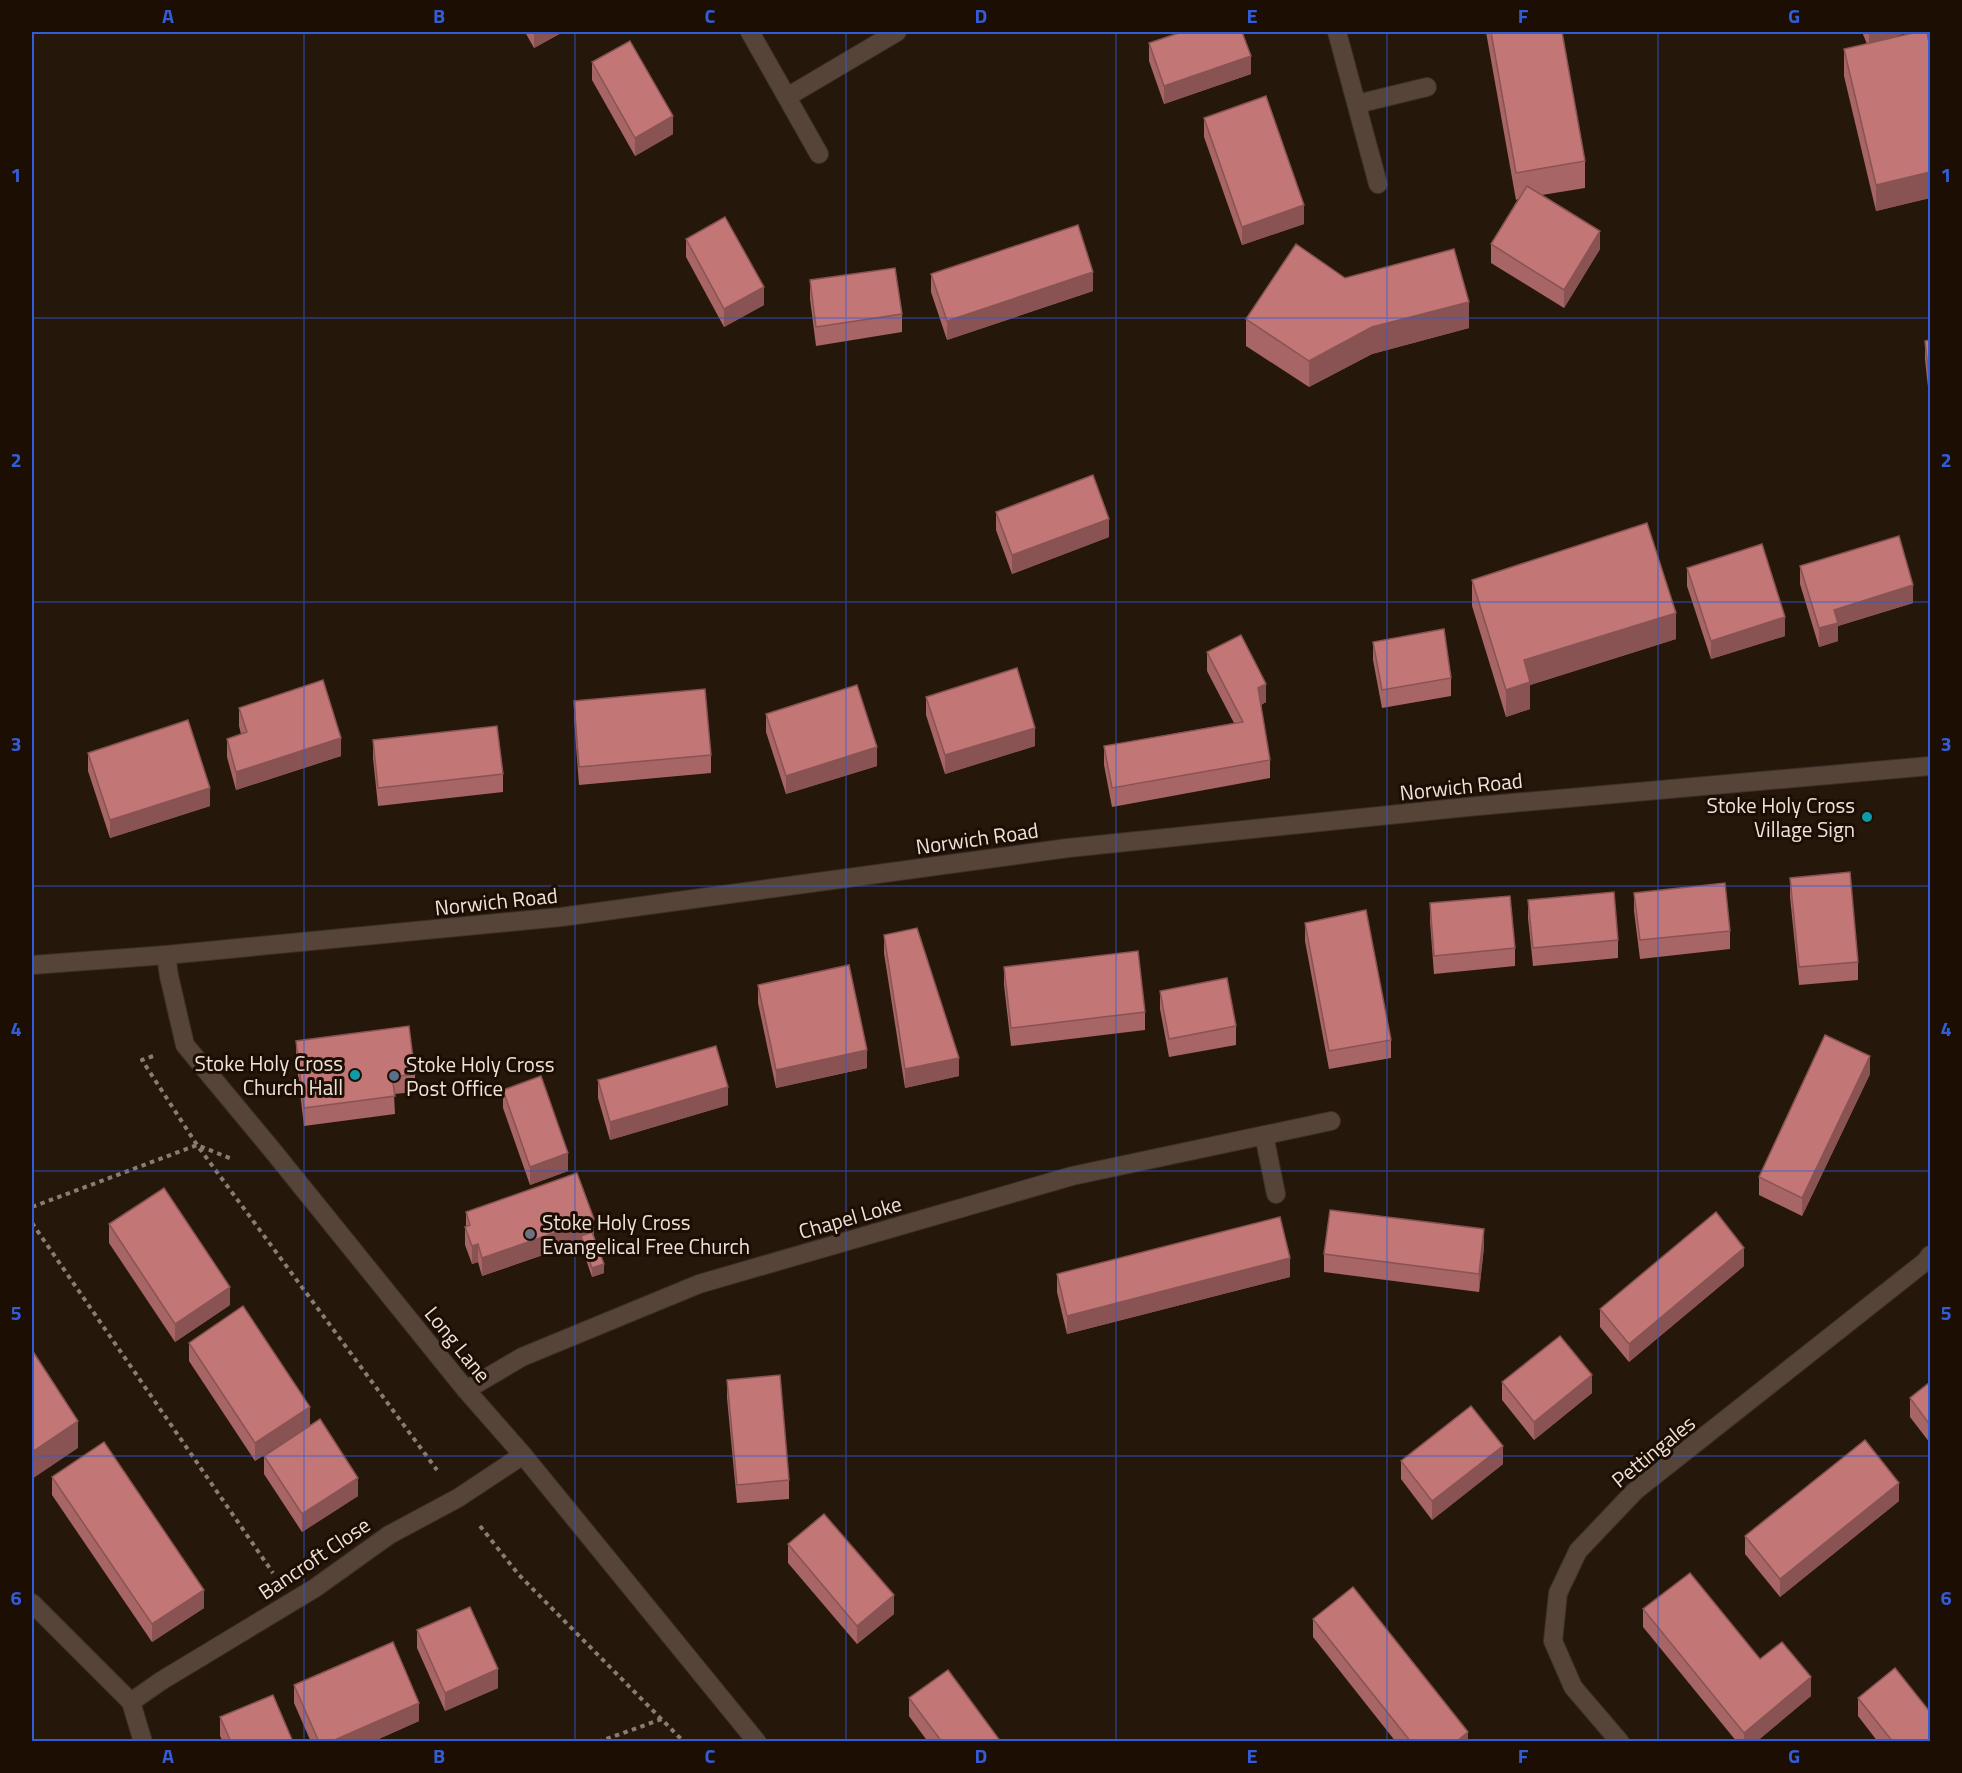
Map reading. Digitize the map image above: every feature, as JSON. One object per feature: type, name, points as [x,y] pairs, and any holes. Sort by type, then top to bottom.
[{"type":"street","points":[[750,32],[819,154]]},
{"type":"street","points":[[787,98],[897,32]]},
{"type":"street","points":[[1337,32],[1378,184]]},
{"type":"street","points":[[1357,104],[1426,87]]},
{"type":"street","name":"Norwich Road","points":[[32,965],[166,955],[561,917],[1068,848],[1467,807],[1930,766]]},
{"type":"street","name":"Long Lane","points":[[166,955],[185,1046],[757,1742]]},
{"type":"street","name":"Chapel Loke","points":[[466,1390],[522,1357],[699,1284],[1072,1176],[1331,1121]]},
{"type":"street","points":[[1263,1135],[1276,1194]]},
{"type":"street","name":"Pettingales","points":[[1620,1742],[1573,1687],[1553,1641],[1558,1593],[1578,1551],[1635,1491],[1825,1343],[1926,1261],[1930,1255]]},
{"type":"street","name":"Bancroft Close","points":[[131,1702],[161,1681],[315,1588],[389,1535],[458,1498],[523,1455]]},
{"type":"street","points":[[32,1603],[131,1702],[143,1742]]},
{"type":"path","points":[[185,1046],[142,1060],[197,1145],[458,1498],[519,1575],[684,1742]]},
{"type":"path","points":[[32,1207],[197,1145]]},
{"type":"path","points":[[32,1223],[292,1601]]},
{"type":"path","points":[[598,1742],[662,1719]]},
{"type":"building","points":[[1182,32],[1242,32],[1251,56],[1164,86],[1149,43]]},
{"type":"building","points":[[1491,32],[1562,32],[1585,161],[1516,173]]},
{"type":"building","points":[[1917,32],[1927,32],[1930,48],[1930,172],[1876,185],[1844,49]]},
{"type":"building","points":[[630,41],[673,116],[635,138],[592,62]]},
{"type":"building","points":[[1266,96],[1304,205],[1242,227],[1204,118]]},
{"type":"building","points":[[1527,186],[1600,231],[1564,290],[1491,244]]},
{"type":"building","points":[[725,217],[764,287],[724,309],[686,239]]},
{"type":"building","points":[[1078,225],[1093,272],[947,321],[931,274]]},
{"type":"building","points":[[1296,244],[1345,278],[1454,249],[1469,302],[1372,327],[1309,361],[1246,319]]},
{"type":"building","points":[[895,268],[902,314],[816,327],[810,280]]},
{"type":"building","points":[[1930,340],[1930,378],[1929,378],[1925,341]]},
{"type":"building","points":[[1093,475],[1109,519],[1012,555],[996,512]]},
{"type":"building","points":[[1647,523],[1676,613],[1524,660],[1530,682],[1506,690],[1472,580]]},
{"type":"building","points":[[1899,536],[1913,585],[1834,610],[1838,623],[1819,628],[1800,566]]},
{"type":"building","points":[[1762,544],[1785,617],[1711,641],[1687,568]]},
{"type":"building","points":[[1444,629],[1451,678],[1382,690],[1373,642]]},
{"type":"building","points":[[1241,635],[1266,684],[1258,688],[1270,760],[1112,788],[1104,746],[1243,722],[1207,652]]},
{"type":"building","points":[[1017,668],[1035,728],[945,755],[926,697]]},
{"type":"building","points":[[323,680],[341,738],[236,772],[227,739],[247,732],[239,708]]},
{"type":"building","points":[[857,685],[877,747],[786,776],[766,714]]},
{"type":"building","points":[[705,689],[711,755],[579,767],[574,701]]},
{"type":"building","points":[[188,720],[210,788],[110,820],[88,753]]},
{"type":"building","points":[[497,726],[503,774],[378,788],[373,740]]},
{"type":"building","points":[[1850,872],[1858,962],[1799,967],[1790,878]]},
{"type":"building","points":[[1725,883],[1730,931],[1640,940],[1634,893]]},
{"type":"building","points":[[1614,892],[1618,940],[1533,948],[1528,900]]},
{"type":"building","points":[[1510,896],[1515,948],[1434,956],[1430,903]]},
{"type":"building","points":[[1366,910],[1391,1040],[1329,1051],[1305,923]]},
{"type":"building","points":[[917,928],[959,1058],[905,1069],[884,935]]},
{"type":"building","points":[[1138,951],[1145,1012],[1011,1028],[1004,967]]},
{"type":"building","points":[[849,965],[867,1050],[776,1070],[758,985]]},
{"type":"building","points":[[1227,978],[1236,1026],[1169,1039],[1160,991]]},
{"type":"building","name":"Stoke Holy Cross Church Hall","points":[[409,1026],[415,1074],[392,1077],[395,1096],[304,1108],[296,1041]]},
{"type":"building","points":[[1825,1035],[1870,1056],[1802,1198],[1759,1177]]},
{"type":"building","points":[[716,1046],[728,1087],[610,1122],[598,1080]]},
{"type":"building","points":[[541,1076],[568,1153],[530,1167],[503,1090]]},
{"type":"building","name":"Stoke Holy Cross Evangelical Free Church","points":[[577,1173],[594,1219],[482,1258],[478,1244],[472,1246],[465,1227],[470,1225],[466,1212]]},
{"type":"building","points":[[164,1188],[230,1287],[175,1324],[109,1224]]},
{"type":"building","points":[[1330,1210],[1484,1229],[1479,1274],[1324,1254]]},
{"type":"building","points":[[1716,1212],[1744,1248],[1629,1344],[1600,1309]]},
{"type":"building","points":[[1280,1217],[1290,1258],[1067,1316],[1057,1274]]},
{"type":"building","points":[[592,1232],[604,1264],[592,1268],[581,1236]]},
{"type":"building","points":[[243,1306],[310,1407],[255,1443],[189,1343]]},
{"type":"building","points":[[1560,1336],[1592,1375],[1534,1422],[1502,1382]]},
{"type":"building","points":[[32,1350],[78,1421],[32,1452]]},
{"type":"building","points":[[780,1375],[789,1480],[737,1485],[727,1380]]},
{"type":"building","points":[[1930,1382],[1930,1425],[1910,1398]]},
{"type":"building","points":[[1471,1406],[1503,1446],[1432,1501],[1401,1461]]},
{"type":"building","points":[[320,1419],[358,1478],[302,1514],[264,1456]]},
{"type":"building","points":[[1865,1440],[1899,1483],[1780,1579],[1745,1536]]},
{"type":"building","points":[[104,1442],[204,1590],[152,1624],[52,1477]]},
{"type":"building","points":[[824,1514],[894,1595],[857,1626],[788,1544]]},
{"type":"building","points":[[1690,1573],[1760,1659],[1782,1642],[1811,1677],[1744,1733],[1643,1609]]},
{"type":"building","points":[[1353,1587],[1468,1732],[1456,1742],[1411,1742],[1313,1619]]},
{"type":"building","points":[[470,1607],[498,1669],[445,1693],[417,1630]]},
{"type":"building","points":[[393,1642],[419,1703],[330,1742],[319,1742],[294,1685]]},
{"type":"building","points":[[1895,1668],[1930,1712],[1930,1742],[1893,1742],[1858,1698]]},
{"type":"building","points":[[948,1670],[1001,1742],[942,1742],[909,1698]]},
{"type":"building","points":[[273,1695],[293,1742],[231,1742],[220,1717]]},
{"type":"place","name":"Stoke Holy Cross Village Sign","points":[[1867,817]]},
{"type":"place","name":"Stoke Holy Cross Church Hall","points":[[355,1075]]},
{"type":"place","name":"Stoke Holy Cross Post Office","points":[[394,1076]]},
{"type":"place","name":"Stoke Holy Cross Evangelical Free Church","points":[[530,1234]]}]
